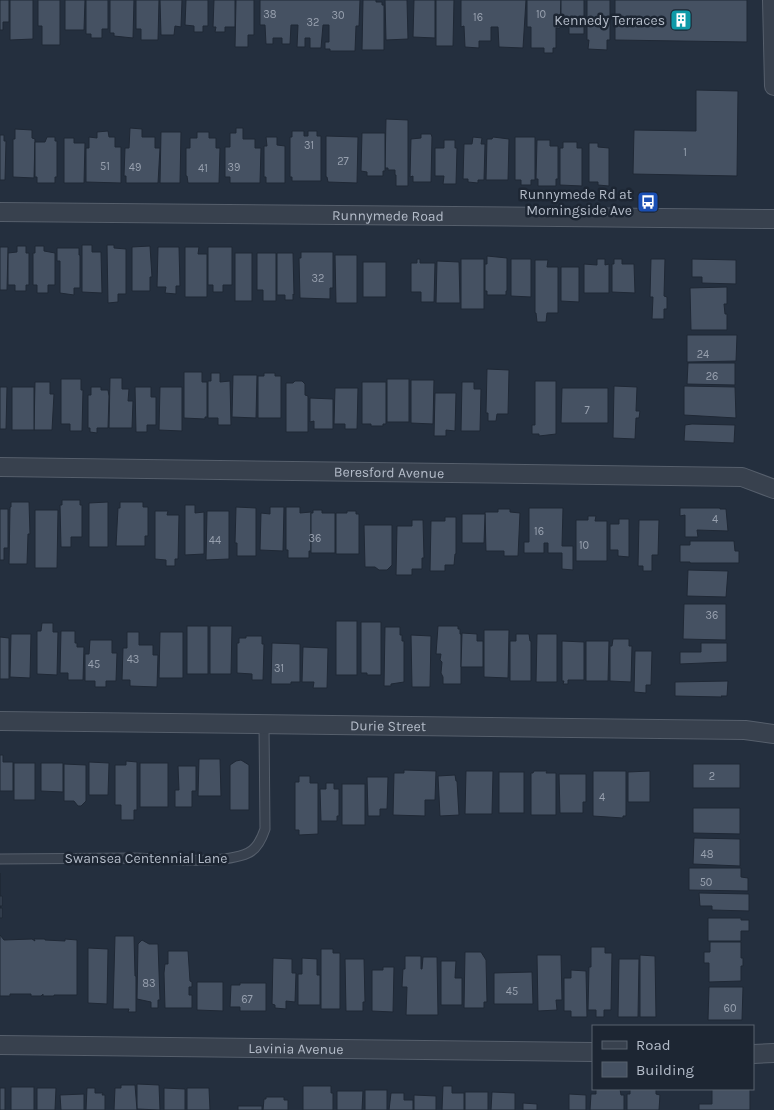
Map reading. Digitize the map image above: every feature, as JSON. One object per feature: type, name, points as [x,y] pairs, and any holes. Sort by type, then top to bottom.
[{"type":"street","points":[[772,0],[774,86]]},
{"type":"street","name":"Runnymede Road","points":[[0,212],[774,219]]},
{"type":"street","name":"Beresford Avenue","points":[[0,468],[742,476],[774,489]]},
{"type":"street","name":"Durie Street","points":[[0,721],[744,730],[774,734]]},
{"type":"street","name":"Lavinia Avenue","points":[[0,1045],[592,1052]]},
{"type":"street","points":[[754,1054],[774,1054]]},
{"type":"lane","name":"Swansea Centennial Lane","points":[[0,859],[210,860],[237,857],[250,852],[262,838],[265,829],[264,725]]},
{"type":"building","points":[[0,0],[9,0],[9,22],[3,22],[3,30],[0,30]]},
{"type":"building","points":[[10,0],[33,0],[33,39],[10,40]]},
{"type":"building","points":[[38,0],[60,0],[60,45],[42,45],[42,26],[38,26]]},
{"type":"building","points":[[65,0],[85,0],[84,30],[65,30]]},
{"type":"building","points":[[86,0],[108,0],[108,29],[102,29],[102,38],[91,38],[91,34],[86,34]]},
{"type":"building","points":[[110,0],[134,0],[133,38],[114,36],[114,33],[110,33]]},
{"type":"building","points":[[136,0],[159,0],[158,40],[141,40],[141,29],[136,29]]},
{"type":"building","points":[[160,0],[182,0],[181,27],[175,26],[174,35],[161,35]]},
{"type":"building","points":[[186,0],[208,0],[208,26],[203,26],[203,32],[194,32],[194,26],[185,25]]},
{"type":"building","points":[[214,0],[235,0],[235,27],[225,27],[225,32],[215,32],[216,27],[213,27]]},
{"type":"building","points":[[236,0],[254,0],[254,35],[248,35],[248,47],[235,47]]},
{"type":"building","points":[[260,0],[360,0],[359,26],[356,26],[355,51],[330,51],[330,49],[325,49],[325,42],[329,42],[329,25],[323,25],[321,48],[310,48],[310,38],[305,38],[305,47],[297,47],[298,25],[291,25],[290,44],[282,44],[282,38],[273,38],[273,44],[266,44],[265,25],[260,25]]},
{"type":"building","points":[[363,0],[376,0],[376,2],[382,2],[382,5],[384,5],[384,50],[362,50]]},
{"type":"building","points":[[385,0],[407,0],[408,39],[386,40]]},
{"type":"building","points":[[414,0],[435,0],[435,38],[413,37]]},
{"type":"building","points":[[436,0],[454,0],[453,46],[436,46]]},
{"type":"building","points":[[461,0],[526,0],[523,48],[499,47],[498,27],[491,27],[491,41],[479,41],[479,48],[465,47],[464,26],[461,27]]},
{"type":"building","points":[[527,0],[561,0],[560,28],[556,28],[556,48],[553,48],[553,53],[544,53],[544,48],[531,48],[531,27],[527,27]]},
{"type":"building","points":[[561,0],[584,0],[584,34],[569,34],[569,20],[561,20]]},
{"type":"building","points":[[587,0],[610,0],[610,40],[607,40],[607,50],[588,49]]},
{"type":"building","name":"Kennedy Terraces","points":[[615,0],[747,0],[747,42],[615,40]]},
{"type":"building","points":[[696,90],[738,91],[737,176],[633,174],[634,130],[696,131]]},
{"type":"building","points":[[386,119],[408,120],[408,186],[396,186],[395,170],[385,168]]},
{"type":"building","points":[[130,128],[142,129],[142,137],[155,137],[155,148],[160,148],[158,183],[126,183],[126,176],[124,176],[125,148],[129,148]]},
{"type":"building","points":[[236,128],[243,128],[243,139],[255,139],[255,148],[261,148],[260,183],[230,183],[230,177],[225,177],[225,147],[230,147],[230,133],[236,133]]},
{"type":"building","points":[[15,129],[32,130],[32,138],[35,139],[34,178],[13,177],[13,139],[15,139]]},
{"type":"building","points":[[108,131],[109,137],[115,137],[115,147],[121,147],[121,183],[86,182],[86,148],[89,148],[89,137],[97,138],[97,132]]},
{"type":"building","points":[[292,131],[304,131],[304,136],[308,136],[308,131],[317,131],[317,136],[321,136],[321,181],[292,181],[292,177],[290,177],[290,137],[292,137]]},
{"type":"building","points":[[161,132],[181,132],[180,183],[160,183]]},
{"type":"building","points":[[197,132],[209,132],[209,138],[216,138],[216,148],[220,148],[219,183],[188,183],[186,176],[186,148],[190,148],[190,138],[197,138]]},
{"type":"building","points":[[362,133],[385,133],[385,171],[383,171],[383,176],[367,176],[367,172],[361,171]]},
{"type":"building","points":[[421,134],[431,134],[432,137],[431,182],[413,182],[413,176],[410,177],[411,139],[421,138]]},
{"type":"building","points":[[0,135],[4,135],[4,141],[6,141],[5,180],[0,180]]},
{"type":"building","points":[[326,136],[358,137],[357,183],[328,182],[326,177]]},
{"type":"building","points":[[47,137],[55,137],[55,141],[57,141],[57,177],[55,177],[55,183],[37,183],[37,177],[35,177],[35,142],[45,142]]},
{"type":"building","points":[[266,137],[277,137],[277,145],[285,146],[285,183],[266,183],[266,177],[264,177],[264,146],[267,146]]},
{"type":"building","points":[[473,137],[482,138],[481,144],[485,144],[484,180],[478,180],[478,183],[468,182],[468,179],[463,179],[464,144],[472,144]]},
{"type":"building","points":[[493,137],[509,139],[508,180],[486,180],[487,139],[492,139]]},
{"type":"building","points":[[515,137],[535,137],[535,180],[531,180],[531,185],[521,185],[521,180],[515,180]]},
{"type":"building","points":[[64,138],[74,138],[74,143],[85,143],[84,183],[64,183]]},
{"type":"building","points":[[444,140],[455,140],[455,148],[457,148],[456,184],[443,184],[444,176],[435,176],[435,148],[444,148]]},
{"type":"building","points":[[537,140],[550,140],[550,146],[558,146],[558,179],[556,179],[556,186],[538,186],[538,179],[536,179]]},
{"type":"building","points":[[563,142],[577,142],[577,148],[582,148],[582,186],[560,185],[560,148],[563,148]]},
{"type":"building","points":[[589,143],[598,143],[598,147],[609,148],[609,186],[598,185],[598,182],[589,182]]},
{"type":"building","points":[[82,245],[92,245],[92,252],[101,252],[102,293],[82,292]]},
{"type":"building","points":[[107,245],[126,249],[126,294],[118,294],[118,302],[108,303]]},
{"type":"building","points":[[17,246],[26,246],[26,253],[29,253],[29,285],[26,285],[26,291],[15,291],[15,285],[8,285],[8,253],[17,252]]},
{"type":"building","points":[[35,246],[44,246],[44,251],[55,253],[55,285],[48,285],[48,293],[37,293],[37,285],[33,285],[33,253],[35,253]]},
{"type":"building","points":[[150,246],[152,277],[150,277],[150,291],[132,291],[132,247]]},
{"type":"building","points":[[0,247],[8,247],[7,290],[0,290]]},
{"type":"building","points":[[158,247],[179,247],[180,286],[176,286],[176,294],[165,293],[166,287],[157,287]]},
{"type":"building","points":[[185,247],[199,247],[198,254],[207,254],[207,297],[185,297]]},
{"type":"building","points":[[208,247],[232,247],[232,285],[223,285],[223,292],[213,292],[213,285],[208,285]]},
{"type":"building","points":[[57,248],[79,248],[80,288],[74,288],[74,295],[60,293],[60,261],[57,261]]},
{"type":"building","points":[[301,252],[333,252],[333,288],[330,288],[330,299],[300,298],[299,258],[301,258]]},
{"type":"building","points":[[235,253],[252,253],[252,301],[235,301]]},
{"type":"building","points":[[257,253],[276,253],[276,301],[263,301],[263,290],[257,290]]},
{"type":"building","points":[[277,253],[293,253],[293,300],[285,300],[285,295],[277,295]]},
{"type":"building","points":[[335,255],[357,255],[357,303],[336,303]]},
{"type":"building","points":[[487,256],[507,258],[506,295],[487,295],[487,291],[485,291],[485,264],[487,264]]},
{"type":"building","points":[[417,259],[420,259],[420,263],[435,263],[434,302],[421,302],[421,292],[411,292],[411,263],[417,263]]},
{"type":"building","points":[[461,259],[484,259],[484,309],[461,309]]},
{"type":"building","points":[[511,259],[531,259],[531,297],[511,296]]},
{"type":"building","points":[[597,259],[605,259],[605,265],[609,264],[609,293],[584,293],[584,264],[597,265]]},
{"type":"building","points":[[614,259],[622,259],[622,264],[634,264],[635,293],[612,292],[612,264],[614,264]]},
{"type":"building","points":[[651,259],[665,259],[664,296],[667,297],[667,309],[664,309],[664,319],[652,319],[653,297],[650,297]]},
{"type":"building","points":[[692,259],[736,260],[736,284],[702,283],[702,277],[692,277]]},
{"type":"building","points":[[535,260],[548,260],[547,267],[558,267],[558,313],[547,313],[546,322],[537,322],[535,313]]},
{"type":"building","points":[[437,261],[459,262],[460,303],[436,303]]},
{"type":"building","points":[[363,262],[386,262],[386,297],[363,297]]},
{"type":"building","points":[[561,267],[579,267],[579,302],[561,301]]},
{"type":"building","points":[[727,287],[727,304],[724,304],[725,314],[727,314],[727,330],[691,330],[690,288]]},
{"type":"building","points":[[687,335],[737,335],[736,361],[687,362]]},
{"type":"building","points":[[688,363],[735,363],[735,385],[687,384]]},
{"type":"building","points":[[487,369],[509,370],[508,414],[497,414],[496,421],[488,421],[488,413],[486,413]]},
{"type":"building","points":[[184,372],[202,372],[202,382],[207,382],[207,417],[205,419],[184,418]]},
{"type":"building","points":[[211,373],[220,373],[220,382],[230,381],[231,425],[218,425],[218,418],[208,418],[208,381],[211,381]]},
{"type":"building","points":[[264,373],[275,373],[275,376],[281,376],[281,418],[258,418],[258,376],[264,376]]},
{"type":"building","points":[[233,375],[257,375],[256,418],[232,417]]},
{"type":"building","points":[[110,378],[122,378],[122,389],[129,389],[128,401],[133,401],[132,428],[109,428]]},
{"type":"building","points":[[61,379],[81,379],[81,390],[83,390],[82,431],[70,431],[70,424],[61,424]]},
{"type":"building","points":[[387,379],[409,379],[409,422],[387,422]]},
{"type":"building","points":[[411,380],[434,380],[433,424],[411,423]]},
{"type":"building","points":[[295,381],[302,381],[305,384],[305,395],[308,396],[308,432],[286,432],[286,383],[293,383]]},
{"type":"building","points":[[535,381],[556,381],[556,434],[539,436],[539,434],[532,434],[532,425],[535,425]]},
{"type":"building","points":[[35,382],[50,382],[50,394],[54,394],[52,430],[34,430]]},
{"type":"building","points":[[362,382],[386,382],[386,424],[383,424],[383,426],[362,424]]},
{"type":"building","points":[[462,382],[474,382],[474,389],[481,389],[480,431],[461,431]]},
{"type":"building","points":[[614,386],[637,387],[636,411],[640,411],[639,418],[636,418],[635,439],[613,438]]},
{"type":"building","points":[[684,386],[735,387],[736,418],[684,415]]},
{"type":"building","points":[[0,387],[7,387],[6,429],[0,429]]},
{"type":"building","points":[[12,387],[34,387],[34,430],[12,430]]},
{"type":"building","points":[[91,387],[101,387],[101,390],[108,390],[109,396],[108,428],[97,428],[97,433],[90,432],[90,428],[88,428],[88,395],[91,395]]},
{"type":"building","points":[[135,387],[151,387],[151,397],[156,397],[156,425],[147,425],[147,432],[136,432]]},
{"type":"building","points":[[160,387],[182,387],[182,431],[159,430]]},
{"type":"building","points":[[335,388],[358,388],[357,429],[345,429],[345,424],[334,424]]},
{"type":"building","points":[[562,388],[608,388],[608,423],[561,423]]},
{"type":"building","points":[[435,393],[456,393],[455,431],[446,430],[446,436],[434,436]]},
{"type":"building","points":[[310,398],[333,399],[333,429],[314,429],[314,421],[310,422]]},
{"type":"building","points":[[685,425],[735,425],[734,443],[684,441]]},
{"type":"building","points":[[62,500],[80,500],[80,505],[82,505],[82,537],[71,537],[71,547],[61,547],[60,505],[62,505]]},
{"type":"building","points":[[11,502],[29,502],[30,534],[28,534],[27,564],[9,564]]},
{"type":"building","points":[[108,502],[108,547],[89,547],[89,503]]},
{"type":"building","points":[[120,502],[143,502],[143,507],[148,507],[148,536],[145,536],[145,546],[116,546]]},
{"type":"building","points":[[185,505],[195,505],[195,513],[204,512],[204,554],[185,555]]},
{"type":"building","points":[[236,507],[256,508],[256,556],[237,556],[237,543],[235,543]]},
{"type":"building","points":[[270,507],[284,507],[283,551],[260,550],[261,513],[270,514]]},
{"type":"building","points":[[286,507],[300,507],[300,513],[311,512],[311,551],[309,551],[309,558],[288,558],[288,550],[286,550]]},
{"type":"building","points":[[529,508],[563,508],[562,546],[573,546],[573,570],[562,569],[562,553],[548,553],[548,543],[544,543],[544,553],[524,553],[524,542],[529,542]]},
{"type":"building","points":[[680,508],[726,509],[728,531],[697,530],[698,537],[685,537],[685,515],[680,516]]},
{"type":"building","points":[[0,509],[8,509],[8,548],[4,548],[4,560],[0,560]]},
{"type":"building","points":[[498,509],[510,509],[510,512],[520,513],[518,556],[504,556],[504,551],[486,551],[485,512],[498,512]]},
{"type":"building","points":[[35,510],[58,510],[57,568],[35,568]]},
{"type":"building","points":[[313,510],[322,510],[322,513],[335,513],[335,553],[311,553],[311,513],[313,513]]},
{"type":"building","points":[[155,511],[168,511],[167,515],[179,515],[178,559],[175,559],[175,566],[166,566],[166,560],[155,559]]},
{"type":"building","points":[[207,511],[229,511],[229,559],[206,560]]},
{"type":"building","points":[[347,511],[356,511],[356,514],[359,514],[359,554],[336,554],[336,513],[347,513]]},
{"type":"building","points":[[462,514],[485,514],[484,543],[462,543]]},
{"type":"building","points":[[588,516],[596,516],[595,521],[607,521],[607,561],[576,561],[576,520],[588,520]]},
{"type":"building","points":[[445,517],[456,517],[456,554],[454,565],[445,565],[445,571],[430,571],[431,521],[445,521]]},
{"type":"building","points":[[619,519],[629,519],[629,557],[618,556],[618,550],[610,550],[610,524],[619,524]]},
{"type":"building","points":[[412,520],[423,520],[424,558],[422,558],[422,569],[412,569],[412,575],[396,575],[397,526],[412,526]]},
{"type":"building","points":[[639,520],[659,520],[658,555],[652,555],[652,571],[643,571],[643,566],[638,566]]},
{"type":"building","points":[[364,525],[392,525],[392,565],[387,570],[365,567]]},
{"type":"building","points":[[690,541],[734,541],[735,551],[739,551],[739,563],[680,562],[680,545],[690,545]]},
{"type":"building","points":[[688,570],[728,571],[726,597],[687,596]]},
{"type":"building","points":[[684,604],[726,604],[726,640],[683,639]]},
{"type":"building","points":[[336,621],[357,621],[357,675],[336,675]]},
{"type":"building","points":[[361,622],[381,622],[381,675],[361,673]]},
{"type":"building","points":[[42,623],[53,623],[53,632],[58,632],[57,675],[37,674],[37,631],[41,631]]},
{"type":"building","points":[[187,626],[208,626],[208,674],[187,674]]},
{"type":"building","points":[[210,626],[232,626],[231,674],[210,674]]},
{"type":"building","points":[[438,626],[458,626],[458,629],[460,629],[461,684],[443,684],[441,654],[436,654]]},
{"type":"building","points":[[385,627],[400,627],[400,635],[402,635],[402,641],[404,641],[404,682],[391,684],[391,686],[384,686]]},
{"type":"building","points":[[484,630],[509,630],[508,678],[484,677]]},
{"type":"building","points":[[61,631],[75,631],[77,647],[84,647],[83,680],[68,680],[68,673],[60,673]]},
{"type":"building","points":[[127,632],[139,632],[139,645],[153,645],[153,655],[158,655],[157,687],[130,686],[130,680],[122,680],[123,648],[127,648]]},
{"type":"building","points":[[160,632],[183,632],[183,678],[159,678]]},
{"type":"building","points":[[462,633],[477,634],[477,641],[483,641],[483,667],[461,667]]},
{"type":"building","points":[[11,634],[31,634],[30,678],[10,677]]},
{"type":"building","points":[[516,634],[529,634],[531,641],[531,681],[510,681],[510,641],[516,641]]},
{"type":"building","points":[[537,634],[557,634],[557,682],[536,682]]},
{"type":"building","points":[[411,635],[431,636],[430,687],[412,687]]},
{"type":"building","points":[[246,636],[262,636],[262,644],[264,644],[263,680],[252,680],[252,674],[237,673],[237,643],[239,643],[239,638],[246,638]]},
{"type":"building","points":[[0,637],[9,638],[9,679],[0,679]]},
{"type":"building","points":[[613,639],[629,639],[629,646],[632,646],[631,682],[610,681],[610,646],[612,646]]},
{"type":"building","points":[[90,640],[112,640],[112,653],[117,653],[116,681],[106,681],[106,687],[95,687],[95,681],[85,681],[85,654],[89,654]]},
{"type":"building","points":[[562,641],[584,642],[584,680],[568,680],[568,684],[563,684]]},
{"type":"building","points":[[586,641],[609,641],[608,681],[586,681]]},
{"type":"building","points":[[272,643],[300,644],[300,682],[271,684]]},
{"type":"building","points":[[701,643],[727,643],[727,662],[680,664],[680,652],[701,652]]},
{"type":"building","points":[[303,647],[328,648],[327,688],[313,688],[314,682],[302,682]]},
{"type":"building","points":[[635,651],[652,651],[651,685],[646,685],[646,693],[634,692]]},
{"type":"building","points":[[728,681],[727,696],[675,696],[675,682]]},
{"type":"building","points":[[0,755],[3,755],[3,762],[13,762],[13,791],[0,791]]},
{"type":"building","points":[[199,759],[220,759],[221,796],[198,796]]},
{"type":"building","points":[[241,760],[249,765],[249,810],[230,810],[230,765]]},
{"type":"building","points":[[126,761],[137,762],[137,810],[134,810],[134,820],[121,820],[121,805],[115,805],[115,765],[126,765]]},
{"type":"building","points":[[89,762],[109,763],[108,795],[89,795]]},
{"type":"building","points":[[14,763],[35,763],[35,800],[14,800]]},
{"type":"building","points":[[41,763],[63,763],[63,792],[41,791]]},
{"type":"building","points":[[140,763],[168,763],[168,807],[140,807]]},
{"type":"building","points":[[64,764],[86,765],[86,801],[81,806],[78,806],[74,801],[64,801]]},
{"type":"building","points":[[693,764],[740,764],[740,788],[693,788]]},
{"type":"building","points":[[178,766],[196,766],[196,791],[192,791],[192,807],[175,807],[175,790],[179,790]]},
{"type":"building","points":[[404,770],[436,771],[435,800],[425,800],[425,816],[393,815],[394,773],[404,773]]},
{"type":"building","points":[[466,771],[493,771],[492,814],[465,814]]},
{"type":"building","points":[[534,771],[556,773],[556,815],[531,815],[531,773]]},
{"type":"building","points":[[593,771],[626,771],[626,816],[623,816],[623,818],[593,816]]},
{"type":"building","points":[[650,771],[650,802],[628,802],[628,772]]},
{"type":"building","points":[[499,772],[524,772],[524,813],[499,813]]},
{"type":"building","points":[[559,774],[586,774],[586,802],[583,802],[583,813],[560,813]]},
{"type":"building","points":[[455,775],[459,815],[440,816],[438,776]]},
{"type":"building","points":[[299,776],[310,776],[310,783],[318,783],[318,834],[299,835],[299,830],[295,830],[295,782],[299,782]]},
{"type":"building","points":[[367,777],[388,777],[387,809],[380,809],[380,816],[368,816]]},
{"type":"building","points":[[326,783],[334,783],[334,789],[339,789],[339,816],[337,816],[337,821],[321,821],[320,789],[326,789]]},
{"type":"building","points":[[342,784],[365,784],[365,825],[342,825]]},
{"type":"building","points":[[693,808],[740,808],[740,834],[693,833]]},
{"type":"building","points":[[694,838],[740,839],[740,866],[693,864]]},
{"type":"building","points":[[689,868],[741,868],[741,877],[748,878],[748,891],[689,890]]},
{"type":"building","points":[[699,893],[749,894],[749,911],[712,910],[712,906],[700,906]]},
{"type":"building","points":[[0,896],[2,896],[2,906],[0,906]]},
{"type":"building","points":[[0,908],[2,908],[2,918],[0,918]]},
{"type":"building","points":[[708,918],[741,918],[741,920],[749,920],[749,931],[741,931],[741,941],[708,941]]},
{"type":"building","points":[[0,935],[4,940],[77,940],[77,995],[43,996],[43,994],[41,996],[31,996],[31,994],[10,994],[10,996],[0,996]]},
{"type":"building","points":[[115,936],[134,936],[136,1012],[128,1012],[129,1009],[113,1009]]},
{"type":"building","points":[[142,940],[149,944],[158,944],[160,1000],[158,1000],[158,1008],[151,1008],[151,1002],[137,999],[138,944]]},
{"type":"building","points":[[710,942],[741,942],[743,966],[741,966],[741,981],[709,982],[709,963],[704,963],[704,952],[710,952]]},
{"type":"building","points":[[591,947],[605,947],[605,953],[612,953],[611,1010],[604,1010],[604,1017],[596,1017],[596,1010],[588,1010]]},
{"type":"building","points":[[88,948],[108,949],[107,1004],[88,1003]]},
{"type":"building","points":[[321,949],[333,949],[333,953],[340,953],[340,1009],[321,1009]]},
{"type":"building","points":[[168,951],[188,951],[190,981],[192,982],[192,987],[189,987],[189,995],[192,995],[192,1008],[165,1008],[164,973],[165,964],[168,964]]},
{"type":"building","points":[[465,952],[481,952],[486,960],[487,1002],[484,1002],[484,1008],[464,1008]]},
{"type":"building","points":[[537,955],[561,955],[562,1000],[556,1000],[557,1010],[538,1011]]},
{"type":"building","points":[[640,955],[655,956],[656,1017],[640,1017]]},
{"type":"building","points":[[405,956],[421,956],[421,969],[423,957],[437,957],[438,1015],[406,1015],[407,987],[402,987]]},
{"type":"building","points":[[273,958],[292,959],[292,973],[296,973],[295,1002],[286,1001],[286,1009],[275,1008],[275,1005],[272,1004]]},
{"type":"building","points":[[302,958],[317,959],[317,975],[320,975],[320,1005],[298,1005],[298,974],[302,974]]},
{"type":"building","points":[[345,959],[364,959],[365,1002],[363,1002],[363,1011],[346,1011]]},
{"type":"building","points":[[619,959],[639,959],[638,1017],[618,1017]]},
{"type":"building","points":[[441,961],[456,961],[455,978],[462,978],[462,1005],[441,1005]]},
{"type":"building","points":[[383,967],[394,967],[393,1012],[372,1011],[372,970],[383,970]]},
{"type":"building","points":[[571,970],[586,971],[587,1017],[571,1017],[571,1011],[564,1011],[564,978],[571,978]]},
{"type":"building","points":[[532,972],[533,1004],[494,1004],[494,973]]},
{"type":"building","points":[[197,982],[223,982],[223,1011],[197,1010]]},
{"type":"building","points":[[240,983],[266,983],[266,1011],[240,1011],[240,1007],[230,1007],[231,985],[240,985]]},
{"type":"building","points":[[709,987],[743,987],[742,1020],[708,1020]]},
{"type":"building","points":[[137,1084],[159,1085],[160,1110],[137,1109]]},
{"type":"building","points":[[121,1085],[135,1085],[137,1110],[114,1110],[115,1088],[121,1088]]},
{"type":"building","points":[[303,1086],[331,1086],[333,1110],[303,1110]]},
{"type":"building","points":[[443,1086],[452,1086],[452,1093],[464,1093],[464,1110],[442,1110]]},
{"type":"building","points":[[11,1087],[34,1087],[34,1110],[11,1110]]},
{"type":"building","points":[[0,1088],[5,1088],[5,1110],[0,1110]]},
{"type":"building","points":[[37,1088],[56,1088],[55,1110],[37,1110]]},
{"type":"building","points":[[87,1088],[95,1088],[95,1093],[103,1093],[102,1095],[105,1095],[105,1110],[86,1110]]},
{"type":"building","points":[[164,1088],[185,1089],[185,1110],[164,1110]]},
{"type":"building","points":[[187,1088],[209,1088],[210,1110],[187,1110]]},
{"type":"building","points":[[365,1090],[387,1090],[387,1110],[365,1110]]},
{"type":"building","points":[[596,1090],[620,1090],[621,1095],[624,1095],[624,1110],[590,1110],[591,1094],[596,1094]]},
{"type":"building","points":[[630,1090],[656,1090],[656,1094],[660,1095],[659,1110],[627,1110],[627,1094],[630,1094]]},
{"type":"building","points":[[712,1090],[750,1090],[750,1110],[699,1110],[699,1104],[712,1104]]},
{"type":"building","points":[[337,1091],[363,1091],[362,1110],[337,1110]]},
{"type":"building","points":[[465,1092],[488,1092],[488,1110],[465,1110]]},
{"type":"building","points":[[492,1092],[515,1093],[515,1110],[491,1110]]},
{"type":"building","points":[[391,1093],[404,1093],[404,1100],[413,1100],[413,1110],[389,1110]]},
{"type":"building","points":[[84,1094],[84,1110],[61,1110],[60,1095]]},
{"type":"building","points":[[569,1094],[586,1095],[586,1110],[569,1110]]},
{"type":"building","points":[[414,1095],[436,1096],[436,1110],[414,1110]]},
{"type":"building","points":[[266,1097],[284,1097],[284,1100],[288,1100],[288,1110],[263,1110]]},
{"type":"building","points":[[523,1103],[537,1104],[537,1110],[523,1110]]},
{"type":"building","points":[[238,1106],[262,1106],[262,1110],[238,1110]]},
{"type":"place","name":"Kennedy Terraces","points":[[681,20]]},
{"type":"place","name":"Runnymede Rd at Morningside Ave","points":[[648,202]]}]
